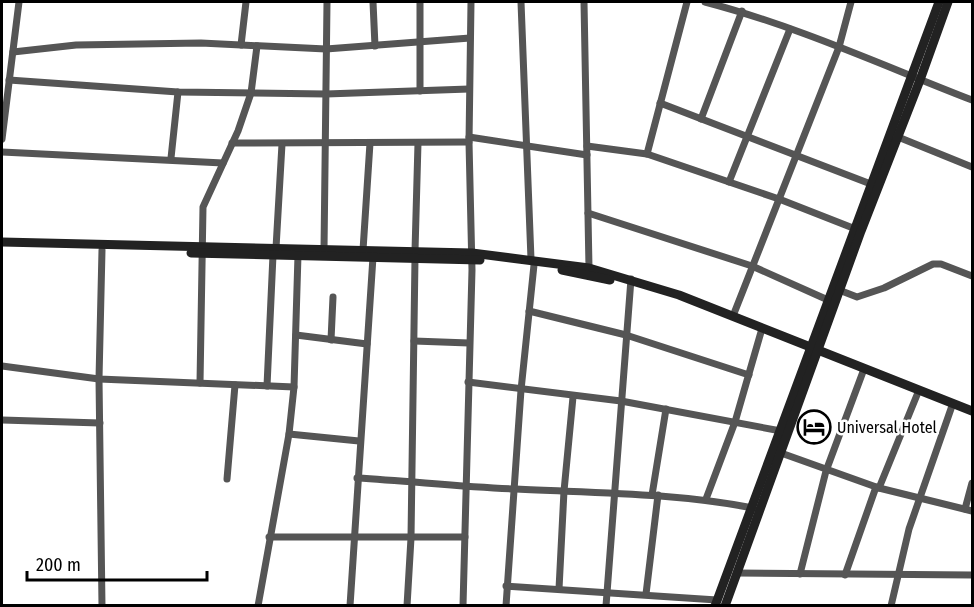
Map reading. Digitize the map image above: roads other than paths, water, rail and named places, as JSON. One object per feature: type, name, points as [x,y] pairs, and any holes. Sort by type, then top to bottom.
[{"type":"main road","points":[[719,604],[737,573],[781,453],[828,300],[853,228],[898,138],[939,2]]},
{"type":"main road","points":[[719,604],[781,431],[839,290],[874,186],[948,2]]},
{"type":"main road","points":[[2,243],[202,250]]},
{"type":"main road","points":[[2,248],[363,250],[472,256],[589,268],[733,316],[813,350]]},
{"type":"main road","points":[[275,251],[298,255],[373,257],[415,254]]},
{"type":"main road","points":[[533,262],[630,282],[972,411]]},
{"type":"street","points":[[2,139],[19,2]]},
{"type":"street","points":[[241,45],[246,2]]},
{"type":"street","points":[[324,249],[327,2]]},
{"type":"street","points":[[373,2],[375,46]]},
{"type":"street","points":[[420,2],[420,91]]},
{"type":"street","points":[[463,606],[472,256],[469,140],[471,2]]},
{"type":"street","points":[[506,606],[520,390],[533,262],[523,93],[521,2]]},
{"type":"street","points":[[584,2],[589,268]]},
{"type":"street","points":[[647,154],[687,2]]},
{"type":"street","points":[[705,2],[742,11],[972,100]]},
{"type":"street","points":[[733,316],[839,47],[851,2]]},
{"type":"street","points":[[701,119],[742,11]]},
{"type":"street","points":[[729,182],[790,29]]},
{"type":"street","points":[[13,52],[76,45],[241,45],[326,49],[470,38]]},
{"type":"street","points":[[200,383],[203,207],[232,143],[251,93],[257,46]]},
{"type":"street","points":[[2,68],[11,68]]},
{"type":"street","points":[[9,80],[178,92],[326,94],[469,89]]},
{"type":"street","points":[[171,159],[178,92]]},
{"type":"street","points":[[660,103],[874,186]]},
{"type":"street","points":[[898,138],[972,167]]},
{"type":"street","points":[[232,143],[418,143],[469,140],[527,144],[587,155]]},
{"type":"street","points":[[363,250],[370,143]]},
{"type":"street","points":[[407,606],[411,538],[418,143]]},
{"type":"street","points":[[267,386],[282,144]]},
{"type":"street","points":[[587,146],[647,154],[779,199],[853,228]]},
{"type":"street","points":[[2,152],[223,163]]},
{"type":"street","points":[[588,213],[752,266],[828,300]]},
{"type":"street","points":[[102,250],[99,379],[102,606]]},
{"type":"street","points":[[258,606],[289,434],[294,387],[298,255]]},
{"type":"street","points":[[350,606],[359,441],[373,257]]},
{"type":"street","points":[[839,290],[857,297],[884,288],[933,264],[941,264],[972,276]]},
{"type":"street","points":[[606,606],[612,494],[630,282]]},
{"type":"street","points":[[331,340],[333,297]]},
{"type":"street","points":[[529,310],[626,335],[749,375]]},
{"type":"street","points":[[706,499],[735,422],[761,332]]},
{"type":"street","points":[[296,335],[367,344]]},
{"type":"street","points":[[414,341],[469,343]]},
{"type":"street","points":[[2,366],[99,379],[294,387]]},
{"type":"street","points":[[800,574],[826,471],[864,369]]},
{"type":"street","points":[[468,382],[573,397],[621,401],[781,431]]},
{"type":"street","points":[[227,479],[234,385]]},
{"type":"street","points":[[845,575],[877,488],[919,390]]},
{"type":"street","points":[[559,589],[564,491],[573,397]]},
{"type":"street","points":[[891,606],[920,498],[953,404]]},
{"type":"street","points":[[646,594],[666,409]]},
{"type":"street","points":[[2,420],[100,423]]},
{"type":"street","points":[[289,434],[359,441]]},
{"type":"street","points":[[781,453],[877,488],[969,510],[972,483]]},
{"type":"street","points":[[357,478],[513,489],[655,495],[706,499],[753,508]]},
{"type":"street","points":[[269,537],[353,539],[465,537]]},
{"type":"street","points":[[737,573],[972,575]]},
{"type":"street","points":[[506,586],[646,594],[719,604]]},
{"type":"place","name":"Universal Hotel","points":[[814,427]]}]
